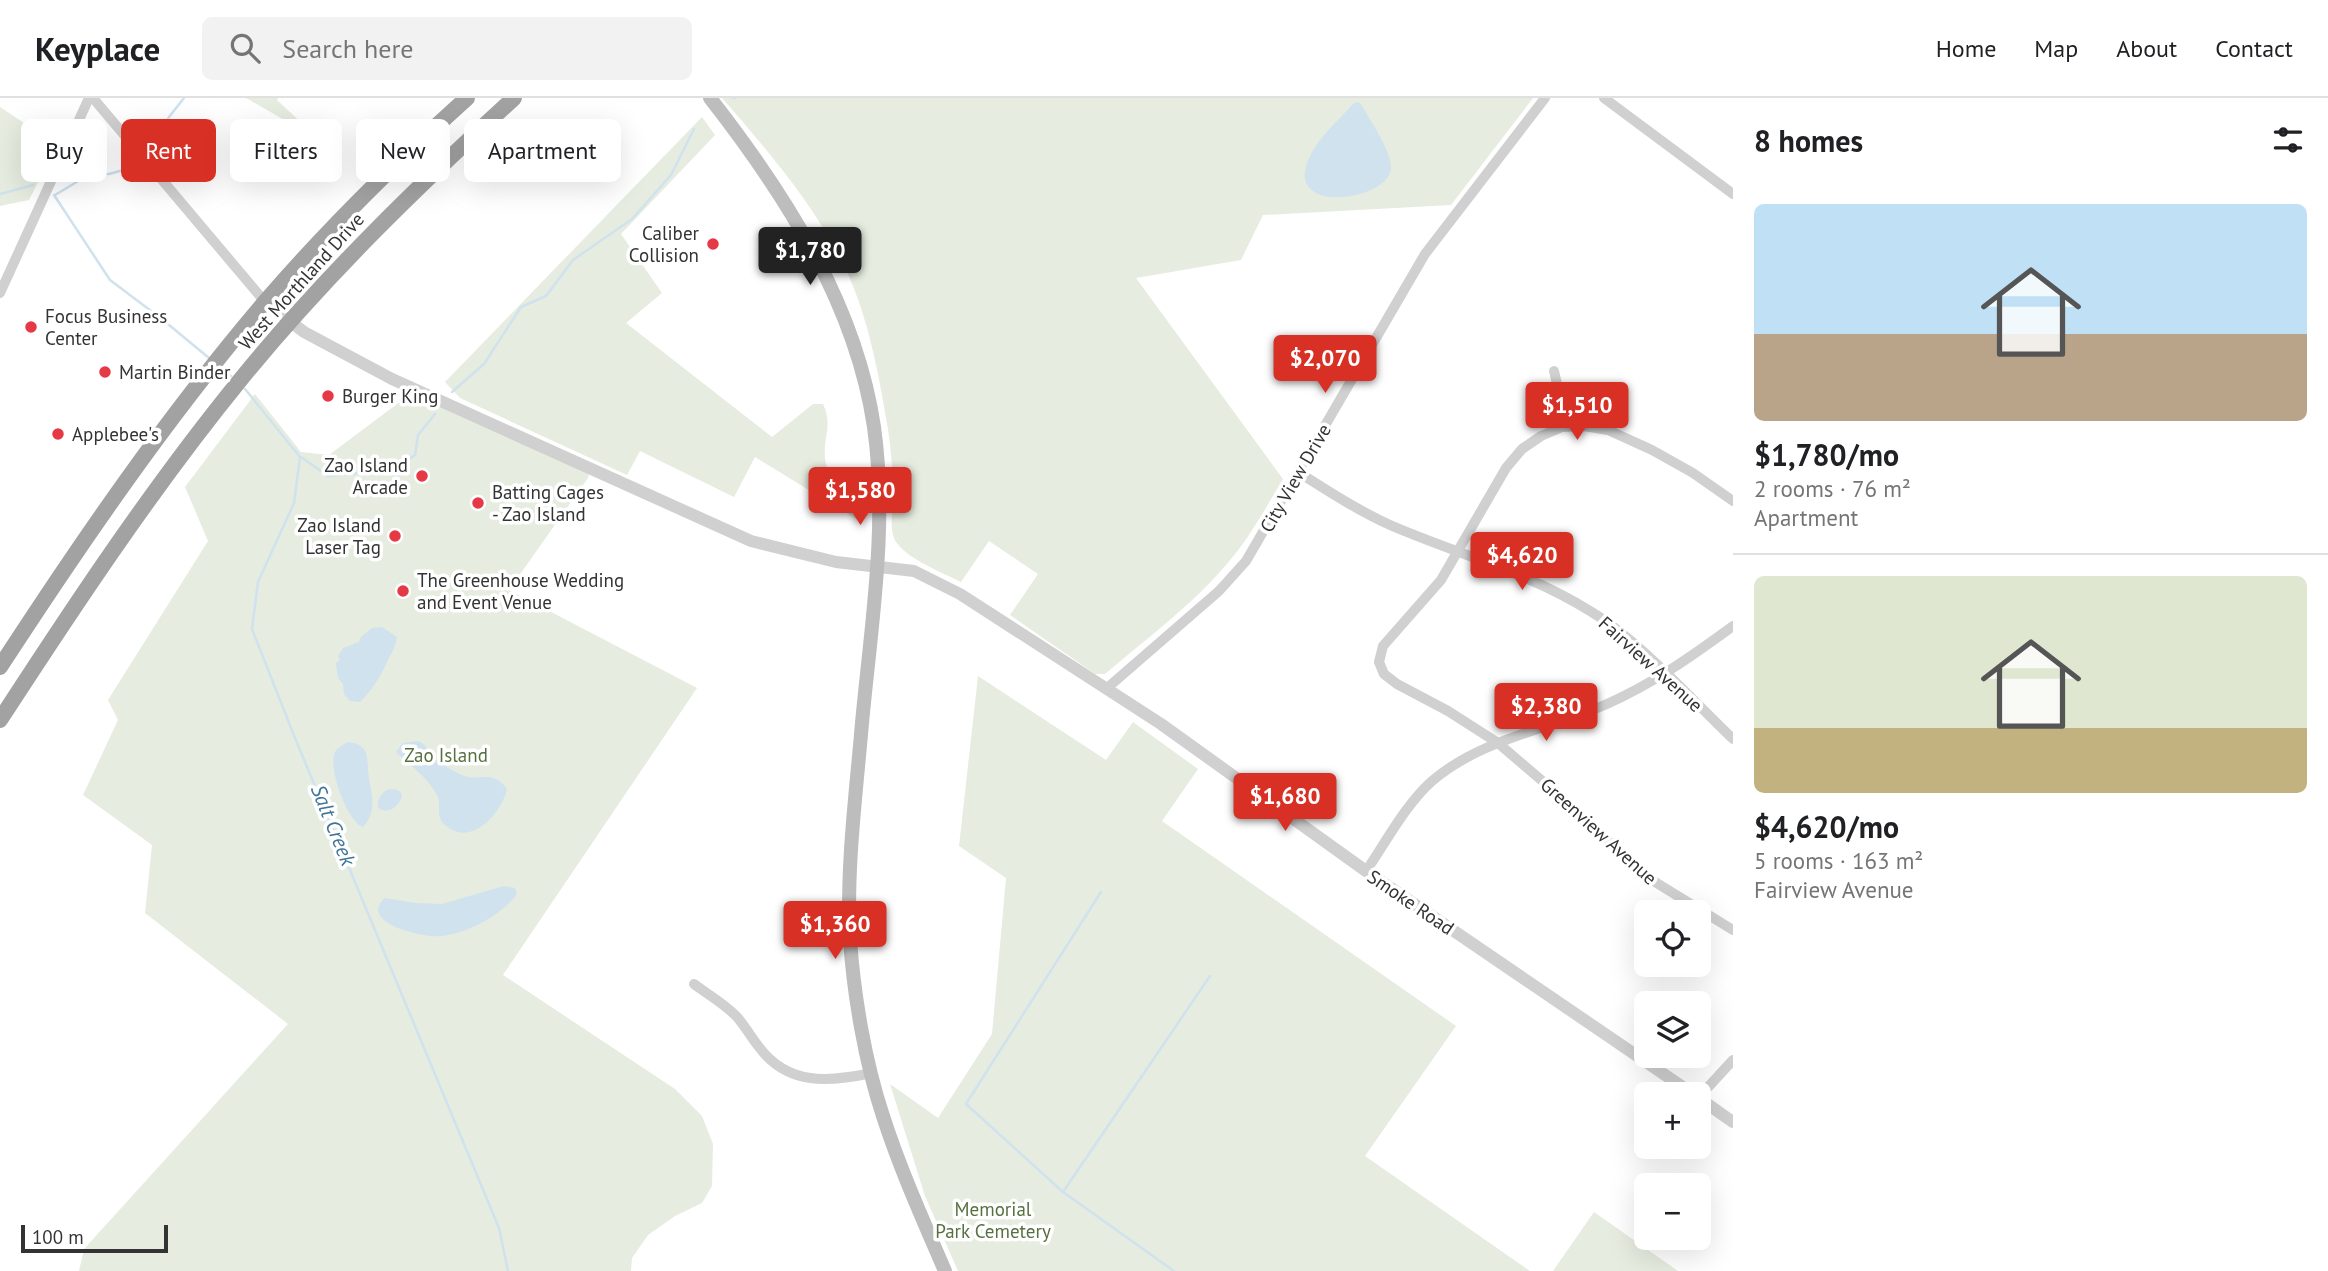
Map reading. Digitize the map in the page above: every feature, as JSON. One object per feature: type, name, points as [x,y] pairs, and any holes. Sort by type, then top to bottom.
[{"type":"highway","name":"West Morthland Drive","points":[[0,667],[132,472],[265,302],[361,200],[467,98]]},
{"type":"highway","name":"West Morthland Drive","points":[[0,720],[126,530],[225,400],[351,254],[514,98]]},
{"type":"main road","points":[[710,98],[782,199],[821,268],[845,320],[860,362],[874,427],[878,489],[877,566],[852,842],[850,942],[862,1027],[882,1114],[905,1178],[945,1271]]},
{"type":"street","points":[[0,293],[91,98],[265,302]]},
{"type":"street","name":"City View Drive","points":[[1106,689],[1233,577],[1257,544],[1425,254],[1545,98]]},
{"type":"street","points":[[1604,98],[1733,194]]},
{"type":"street","name":"Smoke Road","points":[[265,302],[330,348],[392,379],[751,541],[836,562],[914,571],[960,594],[1161,724],[1366,871],[1675,1082]]},
{"type":"street","points":[[1554,371],[1563,410],[1562,426]]},
{"type":"street","points":[[1460,552],[1506,468],[1522,449],[1562,426],[1608,430],[1673,461],[1733,501]]},
{"type":"street","name":"Fairview Avenue","points":[[1298,472],[1370,516],[1534,581],[1590,611],[1617,630],[1733,738]]},
{"type":"street","name":"Greenview Avenue","points":[[1460,552],[1424,602],[1383,646],[1378,662],[1384,674],[1497,743],[1554,790],[1647,877],[1733,929]]},
{"type":"street","points":[[1366,871],[1418,797],[1449,769],[1497,743],[1573,718],[1665,675],[1733,626]]},
{"type":"street","points":[[694,984],[734,1013],[775,1063],[796,1075],[817,1080],[841,1080],[872,1073]]},
{"type":"street","points":[[1711,1084],[1733,1059]]},
{"type":"street","points":[[1711,1106],[1733,1122]]},
{"type":"green space","points":[[246,98],[278,98],[297,119],[283,119]]},
{"type":"green space","points":[[722,98],[1533,98],[1451,205],[1263,215],[1241,260],[1136,278],[1283,479],[1242,545],[1212,580],[1168,622],[1105,674],[1095,674],[1010,615],[1038,574],[989,541],[961,582],[922,563],[897,543],[892,525],[893,477],[888,429],[872,348],[854,289],[834,246],[806,201]]},
{"type":"green space","points":[[0,107],[21,121],[21,182],[38,182],[29,200],[0,206]]},
{"type":"green space","points":[[702,117],[715,135],[621,234],[662,293],[626,323],[772,437],[813,404],[823,404],[828,425],[826,465],[834,480],[863,511],[861,522],[755,457],[734,497],[640,451],[627,475],[460,398],[445,382]]},
{"type":"green space","name":"Zao Island","points":[[413,392],[589,474],[509,590],[697,688],[503,975],[675,1089],[702,1116],[713,1144],[712,1186],[702,1203],[675,1216],[648,1235],[632,1258],[631,1271],[79,1271],[84,1249],[288,1024],[145,913],[152,845],[83,795],[118,720],[108,700],[208,541],[185,487],[255,394],[301,452],[329,455]]},
{"type":"green space","name":"Memorial Park Cemetery","points":[[978,676],[1106,760],[1133,722],[1198,769],[1162,821],[1456,1026],[1365,1156],[1530,1271],[958,1271],[925,1196],[890,1084],[938,1118],[992,1034],[1006,878],[959,846]]},
{"type":"green space","points":[[1594,1212],[1634,1240],[1634,1250],[1648,1250],[1678,1271],[1553,1271]]},
{"type":"water","points":[[1357,102],[1361,104],[1384,144],[1391,167],[1386,179],[1357,195],[1322,195],[1309,188],[1305,174],[1311,154],[1325,135]]},
{"type":"water","points":[[382,627],[397,637],[394,648],[381,675],[368,693],[360,702],[350,701],[338,678],[338,656],[343,648],[359,642],[372,628]]},
{"type":"water","points":[[418,741],[436,760],[462,775],[490,777],[507,789],[504,799],[484,825],[465,833],[455,831],[442,822],[438,799],[433,789],[396,752],[403,743]]},
{"type":"water","points":[[348,742],[361,746],[367,756],[372,804],[370,815],[363,827],[351,816],[336,781],[333,759],[335,752]]},
{"type":"water","points":[[390,789],[398,790],[402,794],[399,802],[390,810],[378,808],[380,796]]},
{"type":"water","points":[[504,886],[515,888],[517,894],[511,902],[484,922],[452,934],[434,936],[410,932],[386,922],[380,915],[379,907],[385,898],[442,904]]},
{"type":"waterway","points":[[168,119],[184,98]]},
{"type":"waterway","points":[[452,392],[484,364],[521,307],[546,296],[573,260],[632,219],[671,175],[694,129]]},
{"type":"waterway","points":[[55,195],[90,174],[121,171]]},
{"type":"waterway","name":"Salt Creek","points":[[0,194],[33,185]]},
{"type":"waterway","name":"Salt Creek","points":[[54,195],[110,280],[209,358]]},
{"type":"waterway","name":"Salt Creek","points":[[223,370],[231,376]]},
{"type":"waterway","name":"Salt Creek","points":[[245,389],[300,457],[294,503],[258,582],[252,629],[499,1228],[508,1271]]},
{"type":"waterway","points":[[301,457],[328,476],[379,471],[401,465],[415,455],[418,435],[435,414]]},
{"type":"waterway","points":[[1101,892],[966,1104],[1063,1192],[1174,1271]]},
{"type":"waterway","points":[[1063,1192],[1210,976]]},
{"type":"place","name":"Caliber Collision","points":[[713,244]]},
{"type":"place","name":"Focus Business Center","points":[[31,327]]},
{"type":"place","name":"Martin Binder","points":[[105,372]]},
{"type":"place","name":"Burger King","points":[[328,396]]},
{"type":"place","name":"Applebee's","points":[[58,434]]},
{"type":"place","name":"Zao Island Arcade","points":[[422,476]]},
{"type":"place","name":"Batting Cages - Zao Island","points":[[478,503]]},
{"type":"place","name":"Zao Island Laser Tag","points":[[395,536]]},
{"type":"place","name":"The Greenhouse Wedding and Event Venue","points":[[403,591]]}]
